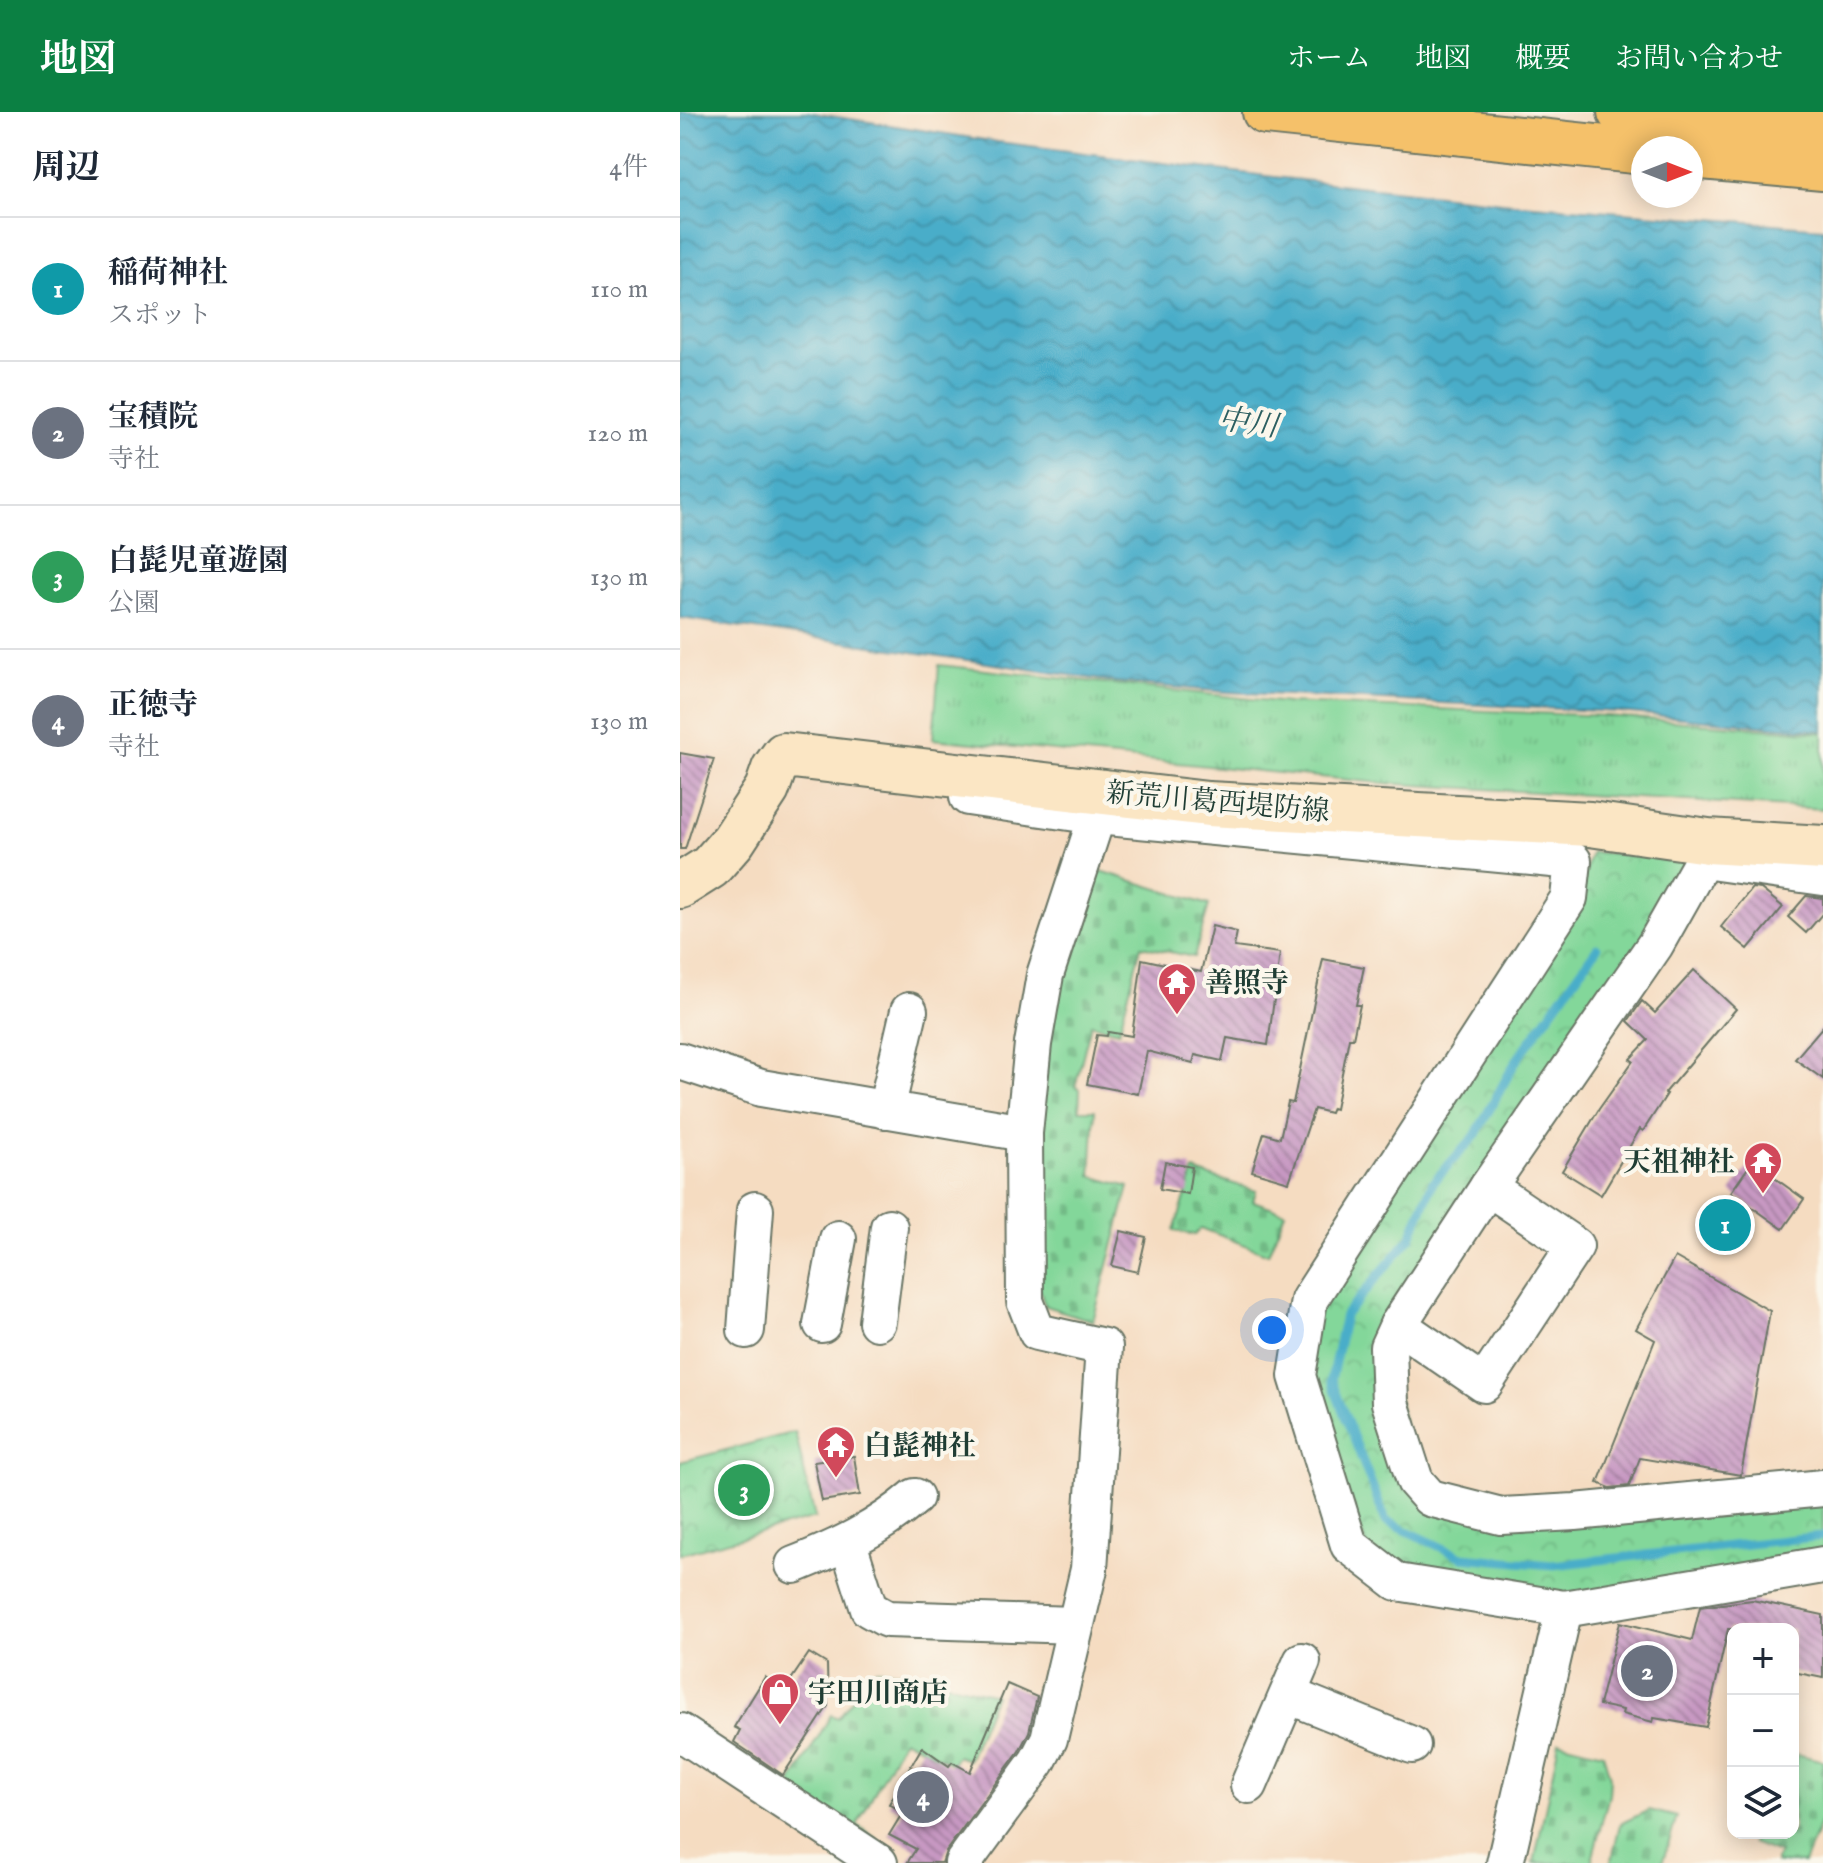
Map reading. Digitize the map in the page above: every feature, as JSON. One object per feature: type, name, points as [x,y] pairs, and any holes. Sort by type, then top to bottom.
[{"type":"highway","points":[[1265,112],[1631,151]]},
{"type":"highway","points":[[1620,112],[1823,129]]},
{"type":"highway","points":[[1703,157],[1823,168]]},
{"type":"main road","name":"新荒川葛西堤防線","points":[[774,769],[784,755],[1208,804],[1262,819],[1590,824],[1705,851],[1823,848]]},
{"type":"main road","points":[[680,886],[710,867],[733,841],[767,789],[774,769]]},
{"type":"street","points":[[774,769],[1097,816],[1262,819],[1573,861],[1569,898],[1309,1300],[1297,1376],[1349,1545],[1397,1582],[1564,1609],[1823,1565]]},
{"type":"street","points":[[963,1863],[1037,1762],[1049,1739],[1089,1569],[1104,1347],[1037,1332],[1025,1301],[1024,1133],[1033,1044],[1045,975],[1097,816]]},
{"type":"street","points":[[1823,877],[1705,851],[1655,945],[1488,1187],[1398,1325],[1388,1347],[1390,1403],[1415,1481],[1430,1498],[1501,1516],[1575,1512],[1823,1488]]},
{"type":"street","points":[[886,1110],[909,1011]]},
{"type":"street","points":[[680,1061],[761,1088],[1024,1133]]},
{"type":"street","points":[[1398,1325],[1484,1384],[1575,1246],[1488,1187]]},
{"type":"street","points":[[746,1330],[755,1210]]},
{"type":"street","points":[[877,1322],[889,1227]]},
{"type":"street","points":[[822,1324],[838,1239]]},
{"type":"street","points":[[794,1565],[848,1543],[888,1520],[915,1497]]},
{"type":"street","points":[[848,1543],[869,1609],[887,1619],[1074,1625]]},
{"type":"street","points":[[1505,1863],[1564,1609]]},
{"type":"street","points":[[1249,1785],[1302,1661]]},
{"type":"street","points":[[1288,1695],[1412,1745]]},
{"type":"street","points":[[680,1732],[879,1863]]},
{"type":"green space","points":[[939,665],[1288,703],[1607,716],[1823,733],[1823,809],[1381,783],[933,739]]},
{"type":"green space","points":[[1591,852],[1688,858],[1655,930],[1385,1332],[1419,1501],[1823,1501],[1823,1560],[1563,1600],[1417,1578],[1370,1555],[1304,1377],[1316,1303],[1576,907]]},
{"type":"green space","points":[[1098,870],[1209,905],[1194,957],[1141,946],[1119,1031],[1091,1024],[1075,1087],[1080,1089],[1079,1110],[1095,1110],[1091,1176],[1129,1187],[1093,1321],[1045,1306],[1039,1286],[1040,1122],[1054,996]]},
{"type":"green space","points":[[1194,1171],[1256,1191],[1253,1201],[1285,1212],[1268,1254],[1201,1228],[1195,1235],[1174,1231]]},
{"type":"green space","points":[[795,1432],[815,1518],[680,1554],[680,1462]]},
{"type":"green space","points":[[876,1669],[903,1672],[995,1695],[968,1760],[957,1756],[952,1764],[903,1739],[857,1825],[877,1839],[873,1845],[792,1790],[792,1782],[831,1715],[838,1718]]},
{"type":"green space","points":[[1559,1742],[1603,1753],[1610,1777],[1609,1795],[1591,1863],[1534,1863]]},
{"type":"green space","points":[[1799,1755],[1823,1761],[1823,1817],[1804,1863],[1775,1863],[1779,1853],[1752,1843],[1753,1839],[1799,1839]]},
{"type":"green space","points":[[1649,1810],[1677,1817],[1662,1863],[1611,1863],[1620,1824]]},
{"type":"water","name":"中川","points":[[680,112],[806,112],[998,142],[1274,177],[1521,204],[1823,228],[1823,731],[1619,712],[1226,692],[1116,682],[680,618]]},
{"type":"building","points":[[680,753],[714,759],[685,849],[680,849]]},
{"type":"building","points":[[1752,888],[1761,889],[1783,907],[1748,949],[1721,927]]},
{"type":"building","points":[[1806,896],[1823,898],[1823,913],[1806,933],[1788,917]]},
{"type":"building","points":[[1212,926],[1237,932],[1234,947],[1280,953],[1268,1045],[1227,1038],[1222,1061],[1195,1055],[1193,1063],[1147,1051],[1138,1094],[1087,1084],[1097,1035],[1107,1036],[1108,1032],[1132,1036],[1142,959],[1201,972]]},
{"type":"building","points":[[1323,959],[1364,967],[1356,1005],[1360,1005],[1353,1038],[1349,1038],[1335,1109],[1332,1108],[1330,1113],[1314,1109],[1289,1182],[1252,1171],[1264,1133],[1280,1138],[1288,1102],[1293,1103]]},
{"type":"building","points":[[1694,970],[1736,1009],[1665,1093],[1601,1195],[1562,1171],[1599,1109],[1633,1061],[1630,1059],[1648,1040],[1628,1021],[1642,1001],[1655,1013]]},
{"type":"building","points":[[1823,1026],[1823,1079],[1795,1059]]},
{"type":"building","points":[[1165,1162],[1192,1167],[1188,1194],[1160,1189]]},
{"type":"building","points":[[1752,1162],[1804,1199],[1783,1229],[1731,1192]]},
{"type":"building","points":[[1121,1231],[1146,1237],[1138,1272],[1112,1266]]},
{"type":"building","points":[[1675,1257],[1770,1311],[1741,1475],[1640,1458],[1629,1486],[1610,1488],[1598,1483],[1655,1340],[1636,1329]]},
{"type":"building","points":[[854,1456],[860,1495],[822,1501],[814,1462]]},
{"type":"building","points":[[1752,1600],[1823,1615],[1823,1678],[1799,1673],[1799,1623],[1727,1623],[1706,1727],[1654,1718],[1653,1722],[1622,1714],[1623,1710],[1599,1705],[1620,1622],[1692,1640],[1700,1607]]},
{"type":"building","points":[[809,1653],[827,1664],[828,1706],[783,1775],[734,1742],[740,1730],[734,1727],[765,1677],[784,1690]]},
{"type":"building","points":[[1007,1684],[1037,1697],[1029,1732],[1019,1751],[946,1851],[942,1863],[907,1863],[916,1849],[889,1835],[903,1812],[889,1804],[922,1747],[949,1766],[952,1762],[970,1772]]},
{"type":"waterway","points":[[1597,948],[1516,1061],[1475,1136],[1433,1182],[1411,1237],[1345,1315],[1331,1380],[1386,1521],[1462,1557],[1552,1565],[1823,1536]]},
{"type":"place","name":"善照寺","points":[[1177,1016]]},
{"type":"place","name":"天祖神社","points":[[1763,1195]]},
{"type":"place","name":"稲荷神社","points":[[1725,1225]]},
{"type":"place","name":"白髭神社","points":[[836,1479]]},
{"type":"place","name":"白髭児童遊園","points":[[744,1490]]},
{"type":"place","name":"宝積院","points":[[1647,1671]]},
{"type":"place","name":"宇田川商店","points":[[780,1726]]},
{"type":"place","name":"正徳寺","points":[[923,1797]]}]
